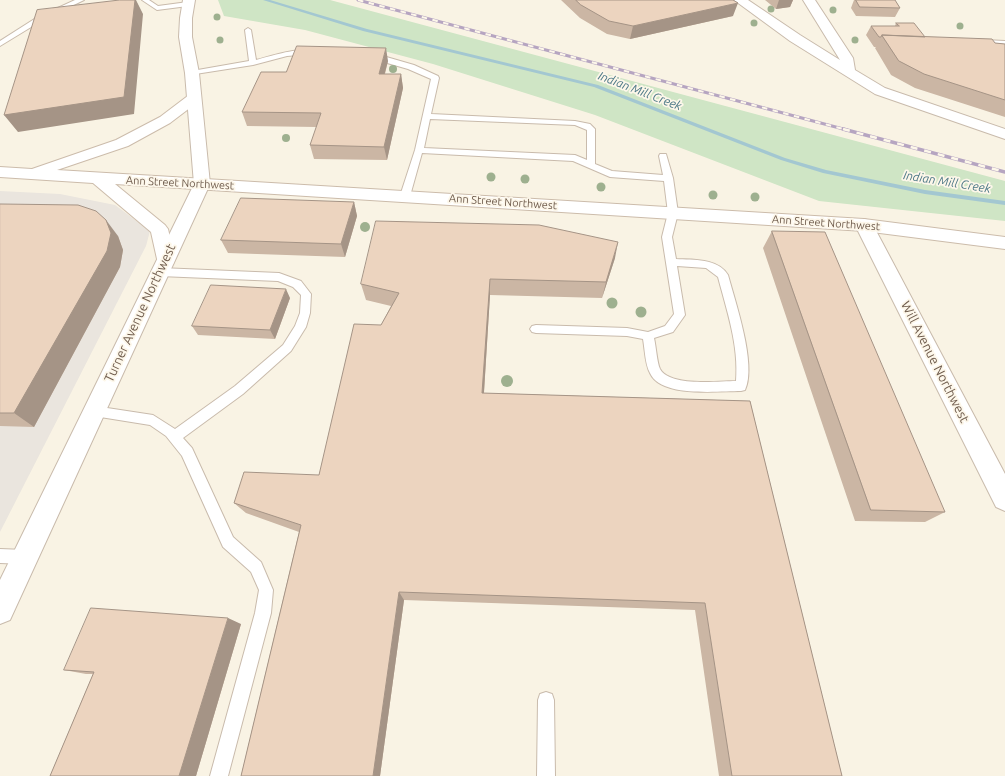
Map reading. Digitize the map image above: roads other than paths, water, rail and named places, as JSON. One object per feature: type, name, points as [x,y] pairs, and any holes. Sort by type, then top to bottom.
[{"type":"street","points":[[740,0],[849,72],[880,90],[1005,134]]},
{"type":"street","points":[[809,0],[846,58],[849,72]]},
{"type":"street","points":[[188,2],[186,23],[188,58],[192,73],[202,184]]},
{"type":"street","points":[[30,174],[122,143],[164,120],[194,98]]},
{"type":"street","name":"Ann Street Northwest","points":[[0,172],[864,225],[1005,242]]},
{"type":"street","points":[[99,179],[126,204],[159,229],[163,266]]},
{"type":"street","name":"Turner Avenue Northwest","points":[[0,610],[202,184]]},
{"type":"street","name":"Will Avenue Northwest","points":[[864,225],[1005,500]]},
{"type":"lane","points":[[0,44],[36,20],[59,8],[81,0]]},
{"type":"lane","points":[[145,0],[157,8],[188,2]]},
{"type":"lane","points":[[248,30],[253,63]]},
{"type":"lane","points":[[988,42],[1005,43]]},
{"type":"lane","points":[[192,73],[253,63],[287,54],[318,52]]},
{"type":"lane","points":[[366,55],[399,63],[435,78],[419,150],[406,196]]},
{"type":"lane","points":[[427,116],[575,123],[587,126],[591,129],[591,166]]},
{"type":"lane","points":[[419,150],[574,158],[610,174],[668,178]]},
{"type":"lane","points":[[536,329],[627,332],[648,336],[669,329],[680,315],[667,237],[673,213],[663,156]]},
{"type":"lane","points":[[648,336],[654,372],[664,380],[679,386],[741,386],[744,373],[742,358],[724,275],[708,265],[671,262]]},
{"type":"lane","points":[[163,266],[279,277],[297,284],[306,294],[305,313],[300,327],[287,348],[239,390],[174,437]]},
{"type":"lane","points":[[94,411],[153,420],[170,432],[187,452],[228,542],[256,567],[266,590],[263,613],[219,776]]},
{"type":"lane","points":[[0,556],[25,556]]},
{"type":"lane","points":[[546,700],[546,776]]},
{"type":"waterway","name":"Indian Mill Creek","points":[[265,0],[365,30],[596,86],[783,159],[825,172],[925,192],[1005,203]]},
{"type":"railway","points":[[358,0],[847,130]]},
{"type":"railway","points":[[843,129],[1005,172]]}]
